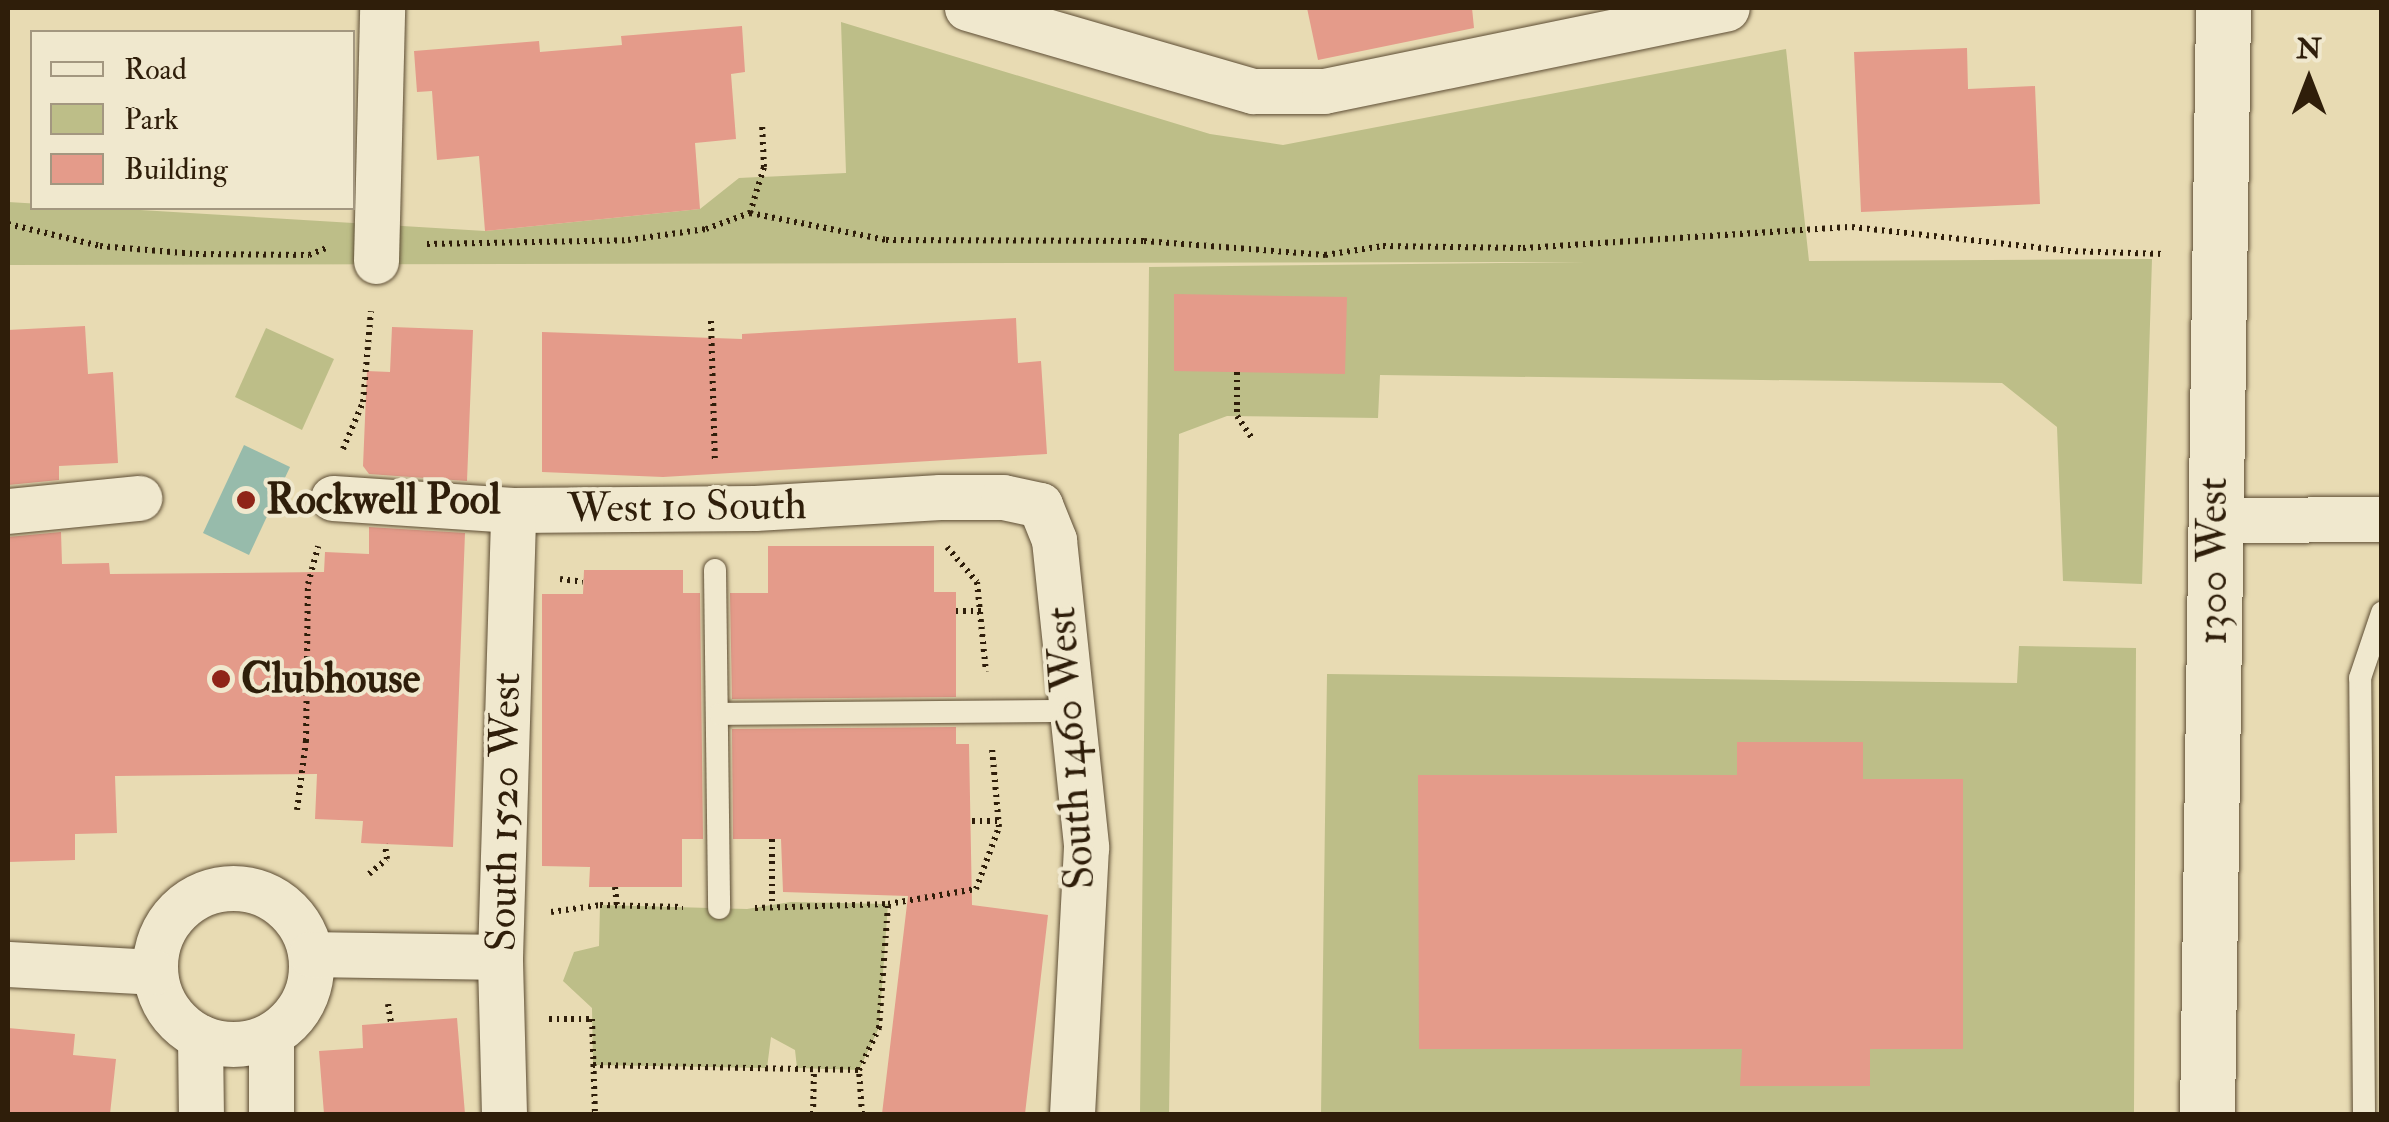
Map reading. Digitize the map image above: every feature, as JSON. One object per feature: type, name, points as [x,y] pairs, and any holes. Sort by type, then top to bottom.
[{"type":"street","points":[[375,253],[382,8]]},
{"type":"street","points":[[966,8],[1252,91],[1324,91],[1726,8]]},
{"type":"street","name":"1300 West","points":[[2207,1114],[2215,255],[2223,8]]},
{"type":"street","name":"West 10 South","points":[[334,498],[513,510],[716,508],[940,497],[1003,497],[1040,505]]},
{"type":"street","points":[[8,511],[139,498]]},
{"type":"street","name":"South 1460 West","points":[[1040,505],[1054,540],[1086,847],[1072,1114]]},
{"type":"street","name":"South 1520 West","points":[[504,1114],[500,957],[513,510]]},
{"type":"street","points":[[2214,520],[2382,519]]},
{"type":"street","points":[[224,889],[264,894],[286,908],[311,954],[304,1002],[270,1035],[224,1044],[200,1037],[168,1010],[154,972],[169,921],[188,902],[224,889]]},
{"type":"street","points":[[311,954],[500,957]]},
{"type":"street","points":[[8,964],[154,972]]},
{"type":"street","points":[[270,1035],[270,1114]]},
{"type":"street","points":[[200,1037],[201,1114]]},
{"type":"lane","points":[[715,570],[720,714],[719,908]]},
{"type":"lane","points":[[2364,1114],[2360,678],[2382,613]]},
{"type":"lane","points":[[720,714],[989,716],[1072,711]]},
{"type":"path","points":[[750,214],[764,167],[762,123]]},
{"type":"path","points":[[8,224],[100,246],[196,254],[308,255],[317,248],[375,253],[628,240],[706,229],[750,214],[886,240],[1144,240],[1325,255],[1382,246],[1523,248],[1852,227],[2068,250],[2215,255]]},
{"type":"path","points":[[297,810],[306,741],[308,584],[334,516],[334,473],[362,402],[372,310]]},
{"type":"path","points":[[711,321],[716,508]]},
{"type":"path","points":[[1236,372],[1236,416],[1252,438]]},
{"type":"path","points":[[542,913],[616,906],[888,904],[976,889],[994,848],[998,820],[981,611],[977,582],[948,552],[940,497]]},
{"type":"path","points":[[956,611],[981,611]]},
{"type":"path","points":[[972,820],[998,820]]},
{"type":"path","points":[[772,839],[772,905]]},
{"type":"path","points":[[369,874],[387,860],[386,844]]},
{"type":"path","points":[[615,886],[616,906]]},
{"type":"path","points":[[909,890],[909,902]]},
{"type":"path","points":[[830,891],[830,903]]},
{"type":"path","points":[[862,1114],[860,1070],[880,1028],[888,904]]},
{"type":"path","points":[[502,1022],[592,1019],[595,1114]]},
{"type":"path","points":[[593,1065],[860,1070]]},
{"type":"path","points":[[813,1114],[814,1069]]},
{"type":"green space","points":[[841,22],[1210,134],[1283,145],[1786,49],[1809,261],[2152,259],[2142,584],[2063,581],[2057,427],[2002,383],[1380,375],[1378,418],[1227,416],[1179,434],[1169,1114],[1140,1114],[1149,267],[1586,262],[8,265],[8,202],[30,203],[30,210],[140,210],[485,231],[700,209],[739,178],[846,173]]},
{"type":"green space","points":[[266,328],[334,359],[302,430],[235,397]]},
{"type":"green space","points":[[2019,646],[2136,648],[2134,1114],[1321,1114],[1327,674],[2017,683]]},
{"type":"green space","points":[[791,902],[888,904],[879,1028],[859,1070],[797,1068],[795,1050],[771,1037],[767,1068],[593,1065],[592,1008],[563,981],[574,952],[599,946],[600,905],[747,909]]},
{"type":"shaded area","name":"Rockwell Pool","points":[[244,445],[290,467],[249,555],[203,533]]},
{"type":"building","points":[[1307,8],[1472,8],[1474,28],[1318,60]]},
{"type":"building","points":[[742,26],[745,72],[731,74],[736,139],[695,143],[700,209],[485,231],[479,156],[437,160],[432,91],[417,92],[414,51],[539,41],[540,52],[622,45],[621,36]]},
{"type":"building","points":[[1967,48],[1968,89],[2035,86],[2040,204],[1861,212],[1854,52]]},
{"type":"building","points":[[1174,294],[1347,297],[1345,374],[1174,371]]},
{"type":"building","points":[[1016,318],[1018,363],[1041,361],[1047,454],[663,477],[542,472],[542,332],[742,339],[742,334]]},
{"type":"building","points":[[85,326],[88,374],[113,372],[118,463],[59,466],[59,480],[8,485],[8,330]]},
{"type":"building","points":[[392,327],[473,330],[467,481],[369,474],[363,466],[367,371],[390,372]]},
{"type":"building","points":[[369,527],[465,533],[453,847],[361,843],[363,821],[315,819],[317,774],[115,776],[117,833],[75,834],[75,860],[8,862],[8,537],[61,532],[62,564],[109,563],[110,574],[324,572],[325,552],[369,554]]},
{"type":"building","points":[[768,546],[934,546],[934,592],[956,592],[956,697],[732,699],[730,593],[768,593]]},
{"type":"building","points":[[584,570],[683,570],[683,593],[700,593],[703,839],[682,839],[682,887],[589,887],[590,867],[542,866],[542,594],[583,594]]},
{"type":"building","points":[[956,727],[956,744],[969,744],[972,905],[1048,915],[1025,1114],[882,1114],[908,896],[783,892],[781,839],[733,839],[732,729]]},
{"type":"building","points":[[1737,742],[1863,742],[1863,779],[1963,779],[1963,1049],[1870,1049],[1870,1086],[1740,1086],[1742,1049],[1419,1049],[1418,775],[1737,775]]},
{"type":"building","points":[[457,1018],[465,1114],[324,1114],[319,1051],[363,1048],[362,1025]]},
{"type":"building","points":[[8,1028],[75,1034],[73,1055],[116,1059],[110,1114],[8,1114]]},
{"type":"place","name":"Rockwell Pool","points":[[246,500]]},
{"type":"place","name":"Clubhouse","points":[[221,679]]}]
